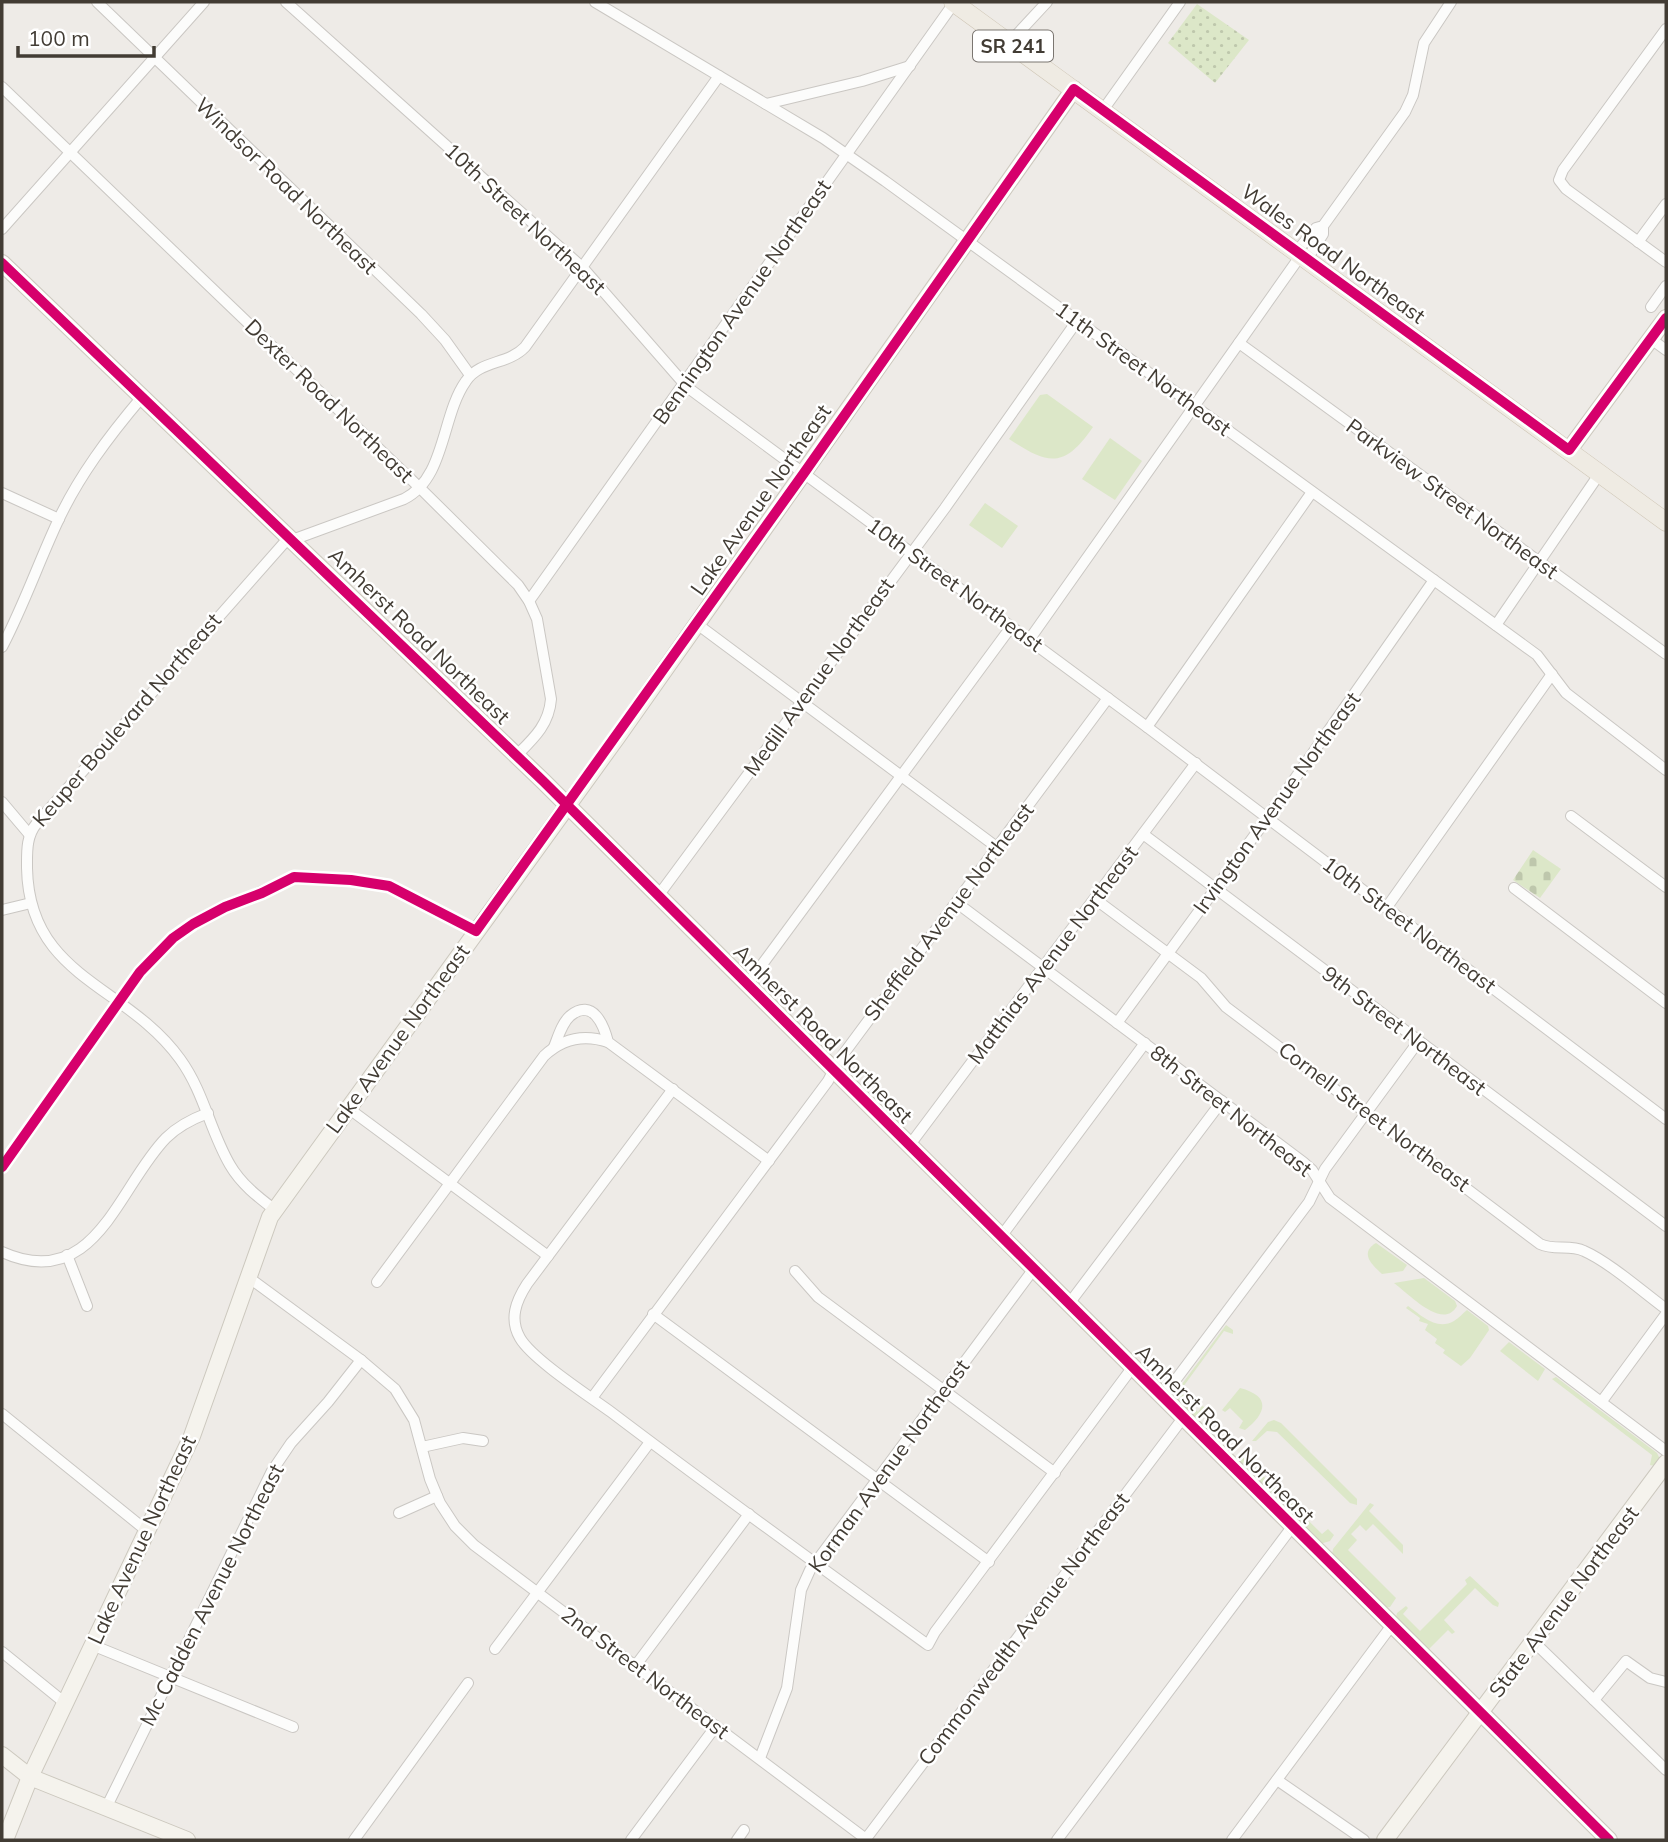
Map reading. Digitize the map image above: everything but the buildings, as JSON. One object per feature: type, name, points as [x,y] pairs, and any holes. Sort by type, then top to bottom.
[{"type":"main road","name":"Wales Road Northeast","points":[[954,2],[1666,522]]},
{"type":"street","name":"Windsor Road Northeast","points":[[97,2],[427,320],[470,375]]},
{"type":"street","points":[[2,229],[204,2]]},
{"type":"street","name":"10th Street Northeast","points":[[286,2],[583,268],[684,385],[1147,726],[1666,1119]]},
{"type":"street","name":"11th Street Northeast","points":[[595,2],[847,154],[1537,655],[1576,701],[1666,770]]},
{"type":"street","name":"Bennington Avenue Northeast","points":[[529,601],[954,2]]},
{"type":"street","points":[[1009,43],[1047,2]]},
{"type":"street","points":[[1103,110],[1180,2]]},
{"type":"street","points":[[1029,640],[1302,255],[1324,234],[1323,226],[1405,112],[1413,94],[1424,43],[1451,2]]},
{"type":"street","points":[[1666,29],[1563,170],[1559,180],[1566,189],[1666,262]]},
{"type":"street","points":[[766,104],[862,81],[910,66]]},
{"type":"street","points":[[290,539],[404,499],[420,488],[430,471],[461,389],[470,375],[482,367],[513,358],[519,353],[583,268],[719,76]]},
{"type":"street","name":"Dexter Road Northeast","points":[[2,88],[510,576],[529,601],[540,633],[550,688],[550,711],[535,737],[516,756]]},
{"type":"street","name":"Lake Avenue Northeast","points":[[5,1840],[30,1777],[196,1424],[270,1217],[567,806],[1074,89]]},
{"type":"street","points":[[1638,242],[1666,204]]},
{"type":"street","name":"Amherst Road Northeast","points":[[2,263],[567,806],[1609,1840]]},
{"type":"street","points":[[1651,307],[1666,286]]},
{"type":"street","points":[[1569,450],[1666,318]]},
{"type":"street","name":"Medill Avenue Northeast","points":[[658,896],[911,553],[1077,321]]},
{"type":"street","points":[[1651,339],[1666,350]]},
{"type":"street","name":"Parkview Street Northeast","points":[[1239,343],[1666,654]]},
{"type":"street","points":[[2,647],[25,601],[59,519],[89,466],[142,397]]},
{"type":"street","points":[[1496,625],[1600,473]]},
{"type":"street","points":[[1147,726],[1312,492]]},
{"type":"street","points":[[2,493],[59,519]]},
{"type":"street","name":"Keuper Boulevard Northeast","points":[[275,1210],[244,1184],[230,1166],[199,1091],[180,1059],[160,1036],[78,972],[50,945],[39,926],[31,903],[28,880],[29,834],[243,587],[290,539]]},
{"type":"street","name":"Irvington Avenue Northeast","points":[[1117,1023],[1268,817],[1434,580]]},
{"type":"street","points":[[696,624],[998,848]]},
{"type":"street","points":[[747,985],[1011,627]]},
{"type":"street","points":[[1387,907],[1552,674]]},
{"type":"street","name":"Sheffield Avenue Northeast","points":[[592,1398],[1108,698]]},
{"type":"street","name":"Matthias Avenue Northeast","points":[[909,1146],[1196,763]]},
{"type":"street","points":[[2,803],[29,834]]},
{"type":"street","points":[[1571,816],[1666,887]]},
{"type":"street","name":"9th Street Northeast","points":[[1143,834],[1666,1226]]},
{"type":"street","points":[[2,1167],[118,1001],[154,956],[193,924],[225,906],[262,893],[294,877]]},
{"type":"street","points":[[1514,888],[1666,1003]]},
{"type":"street","name":"Cornell Street Northeast","points":[[1094,899],[1210,985],[1226,1007],[1541,1244],[1586,1251],[1666,1309]]},
{"type":"street","points":[[2,911],[31,903]]},
{"type":"street","name":"8th Street Northeast","points":[[957,903],[1303,1162],[1331,1198],[1666,1451]]},
{"type":"street","points":[[554,1047],[568,1018],[581,1012],[590,1012],[599,1018],[604,1025],[608,1042]]},
{"type":"street","points":[[377,1282],[544,1056],[554,1047],[577,1037],[608,1042],[769,1161]]},
{"type":"street","points":[[1162,1398],[1309,1202],[1325,1170],[1418,1042]]},
{"type":"street","points":[[1000,1238],[1145,1043]]},
{"type":"street","points":[[673,1089],[519,1297],[514,1313],[520,1338],[544,1362],[928,1645],[1132,1368]]},
{"type":"street","points":[[1068,1305],[1222,1101]]},
{"type":"street","points":[[348,1108],[548,1256]]},
{"type":"street","points":[[2,1252],[33,1260],[47,1260],[67,1255],[86,1245],[102,1230],[165,1139],[186,1123],[208,1113]]},
{"type":"street","points":[[67,1255],[87,1306]]},
{"type":"street","name":"Korman Avenue Northeast","points":[[760,1758],[787,1688],[801,1590],[814,1562],[1033,1270]]},
{"type":"street","points":[[795,1271],[818,1297],[1055,1473]]},
{"type":"street","name":"2nd Street Northeast","points":[[248,1277],[361,1360],[386,1380],[401,1397],[414,1420],[437,1496],[447,1515],[464,1536],[865,1840]]},
{"type":"street","points":[[653,1314],[989,1562]]},
{"type":"street","points":[[1602,1401],[1666,1314]]},
{"type":"street","name":"Mc Cadden Avenue Northeast","points":[[106,1808],[272,1471],[291,1443],[361,1360]]},
{"type":"street","points":[[2,1414],[147,1531]]},
{"type":"street","name":"Commonwealth Avenue Northeast","points":[[865,1840],[1183,1418]]},
{"type":"street","points":[[422,1447],[464,1438],[483,1441]]},
{"type":"street","points":[[495,1649],[650,1441]]},
{"type":"street","name":"State Avenue Northeast","points":[[1385,1840],[1666,1463]]},
{"type":"street","points":[[399,1513],[437,1496]]},
{"type":"street","points":[[636,1665],[749,1514]]},
{"type":"street","points":[[1057,1840],[1292,1527]]},
{"type":"street","points":[[1232,1840],[1392,1625]]},
{"type":"street","points":[[1534,1642],[1666,1770]]},
{"type":"street","points":[[92,1646],[293,1727]]},
{"type":"street","points":[[2,1652],[65,1703]]},
{"type":"street","points":[[1594,1700],[1626,1661],[1650,1678],[1666,1682]]},
{"type":"street","points":[[354,1840],[468,1683]]},
{"type":"street","points":[[631,1840],[716,1726]]},
{"type":"street","points":[[2,1755],[30,1777],[187,1840]]},
{"type":"street","points":[[1277,1780],[1364,1840]]},
{"type":"street","points":[[737,1840],[744,1830]]},
{"type":"green space","points":[[1197,4],[1249,40],[1215,83],[1168,43]]},
{"type":"green space","points":[[1047,394],[1093,427],[1073,450],[1055,458],[1034,454],[1009,439],[1040,395]]},
{"type":"green space","points":[[1110,438],[1142,461],[1115,500],[1082,479]]},
{"type":"green space","points":[[985,503],[1018,526],[1002,548],[969,525]]},
{"type":"green space","points":[[1533,850],[1561,869],[1540,898],[1513,880]]},
{"type":"green space","points":[[1376,1243],[1407,1265],[1403,1271],[1382,1274],[1374,1267],[1368,1251]]},
{"type":"green space","points":[[1424,1278],[1455,1301],[1457,1306],[1451,1313],[1435,1313],[1394,1283]]},
{"type":"green space","points":[[1408,1306],[1424,1318],[1442,1324],[1454,1321],[1467,1310],[1488,1326],[1489,1330],[1470,1358],[1461,1366],[1443,1353],[1445,1350],[1435,1343],[1437,1339],[1425,1330],[1428,1324],[1419,1321],[1420,1318],[1406,1308]]},
{"type":"green space","points":[[1226,1325],[1233,1330],[1233,1334],[1224,1331],[1180,1391],[1198,1412],[1202,1406],[1207,1408],[1196,1421],[1173,1396]]},
{"type":"green space","points":[[1509,1342],[1545,1369],[1538,1381],[1500,1351]]},
{"type":"green space","points":[[1556,1377],[1657,1453],[1660,1459],[1655,1466],[1650,1465],[1652,1455],[1552,1379]]},
{"type":"green space","points":[[1240,1388],[1257,1396],[1262,1406],[1258,1417],[1245,1430],[1239,1428],[1243,1421],[1230,1408],[1225,1412],[1222,1410]]},
{"type":"green space","points":[[1274,1420],[1281,1423],[1357,1499],[1357,1505],[1350,1503],[1277,1432],[1267,1431],[1256,1441],[1252,1441],[1268,1422]]},
{"type":"green space","points":[[1246,1448],[1243,1456],[1322,1534],[1328,1529],[1334,1535],[1330,1541],[1320,1544],[1238,1462],[1239,1455]]},
{"type":"green space","points":[[1370,1503],[1374,1505],[1369,1511],[1403,1545],[1403,1554],[1373,1524],[1366,1531],[1360,1525],[1351,1534],[1357,1540],[1348,1550],[1396,1598],[1390,1607],[1385,1608],[1332,1555],[1333,1549]]},
{"type":"green space","points":[[1470,1576],[1499,1603],[1498,1607],[1475,1588],[1444,1620],[1455,1632],[1452,1634],[1448,1630],[1428,1650],[1396,1617],[1397,1613],[1406,1606],[1408,1608],[1403,1614],[1420,1631],[1467,1584],[1465,1580]]},
{"type":"cycle path","points":[[2,1167],[140,972],[173,938],[225,907],[294,877],[351,880],[389,886],[476,931],[804,473],[1074,89],[1569,450],[1666,318]]},
{"type":"cycle path","points":[[2,263],[543,781],[1609,1840]]}]
